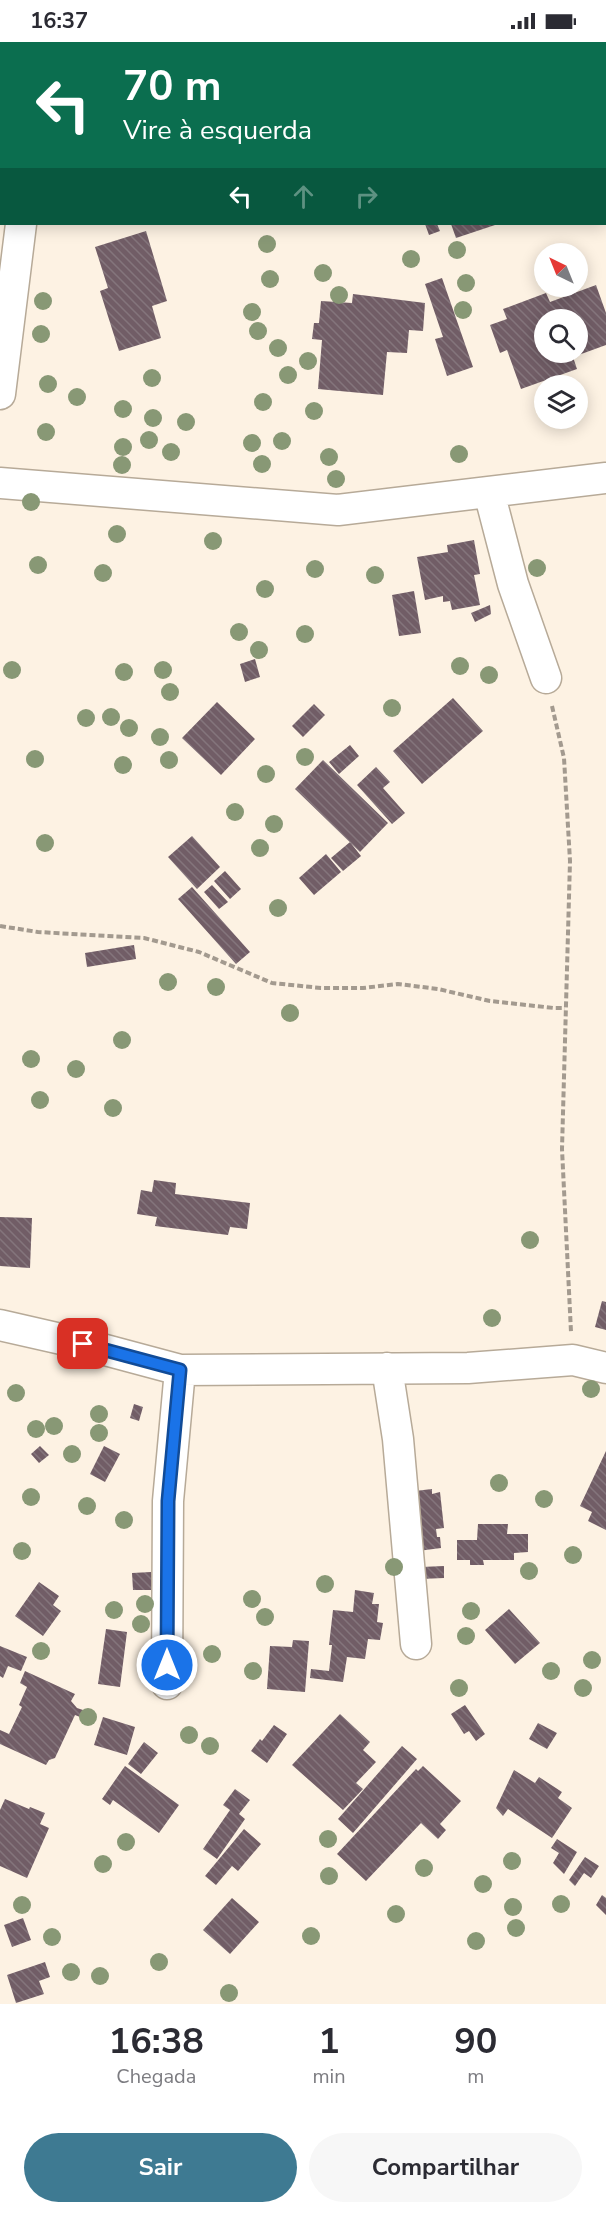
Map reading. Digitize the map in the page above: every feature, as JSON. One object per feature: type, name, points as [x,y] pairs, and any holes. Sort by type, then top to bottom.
[{"type":"street","points":[[0,250],[20,225]]},
{"type":"street","points":[[0,394],[21,225]]},
{"type":"street","points":[[0,483],[338,510],[606,478]]},
{"type":"street","points":[[489,492],[513,584],[546,678]]},
{"type":"street","points":[[0,1325],[180,1370],[468,1368],[573,1360],[606,1368]]},
{"type":"street","points":[[387,1368],[398,1439],[416,1644]]},
{"type":"street","points":[[167,1684],[168,1501],[180,1370]]},
{"type":"path","points":[[546,678],[564,758],[570,861],[562,1149],[573,1360]]},
{"type":"path","points":[[0,926],[38,932],[144,938],[199,952],[272,983],[321,988],[363,988],[398,984],[438,989],[490,1001],[565,1008]]},
{"type":"building","points":[[425,225],[437,225],[440,231],[429,235]]},
{"type":"building","points":[[451,225],[495,225],[456,238]]},
{"type":"building","points":[[146,231],[167,301],[152,306],[161,338],[119,351],[100,291],[108,288],[95,247]]},
{"type":"building","points":[[442,278],[473,367],[447,376],[435,339],[443,337],[425,284]]},
{"type":"building","points":[[596,285],[606,313],[606,345],[588,352],[588,309],[534,309],[534,363],[575,363],[577,369],[560,375],[534,375],[534,384],[521,389],[507,350],[500,353],[490,325],[507,319],[503,309],[535,297],[548,297],[550,302],[564,297],[588,297],[588,288]]},
{"type":"building","points":[[353,294],[425,303],[423,331],[409,330],[407,353],[387,352],[383,395],[318,389],[322,340],[312,339],[314,323],[319,323],[321,301],[352,303]]},
{"type":"building","points":[[474,540],[480,574],[474,575],[480,605],[452,610],[450,601],[443,602],[443,596],[425,600],[417,557],[448,552],[447,545]]},
{"type":"building","points":[[414,591],[421,633],[399,636],[392,595]]},
{"type":"building","points":[[490,605],[491,614],[475,622],[471,613]]},
{"type":"building","points":[[255,659],[260,677],[245,682],[240,664]]},
{"type":"building","points":[[453,698],[483,731],[422,784],[393,751]]},
{"type":"building","points":[[217,702],[255,739],[221,775],[182,738]]},
{"type":"building","points":[[314,704],[325,715],[303,737],[292,726]]},
{"type":"building","points":[[350,745],[359,756],[339,774],[329,762]]},
{"type":"building","points":[[323,760],[388,823],[360,852],[295,789]]},
{"type":"building","points":[[376,767],[390,782],[383,788],[405,813],[392,824],[357,785]]},
{"type":"building","points":[[192,836],[220,867],[197,889],[168,857]]},
{"type":"building","points":[[350,842],[361,856],[343,871],[331,858]]},
{"type":"building","points":[[326,854],[341,872],[314,895],[299,878]]},
{"type":"building","points":[[225,871],[241,889],[230,899],[214,881]]},
{"type":"building","points":[[212,885],[228,902],[219,909],[204,892]]},
{"type":"building","points":[[192,887],[250,952],[236,964],[178,899]]},
{"type":"building","points":[[134,945],[136,959],[87,967],[85,953]]},
{"type":"building","points":[[154,1180],[176,1183],[175,1194],[250,1203],[247,1229],[230,1227],[228,1235],[155,1226],[157,1217],[137,1214],[141,1190],[152,1192]]},
{"type":"building","points":[[0,1217],[32,1218],[30,1268],[0,1266]]},
{"type":"building","points":[[602,1301],[606,1302],[606,1330],[595,1327]]},
{"type":"building","points":[[134,1404],[143,1407],[139,1421],[130,1418]]},
{"type":"building","points":[[40,1446],[49,1455],[39,1463],[31,1454]]},
{"type":"building","points":[[104,1446],[120,1454],[105,1482],[90,1474]]},
{"type":"building","points":[[606,1451],[606,1530],[588,1521],[592,1512],[580,1506]]},
{"type":"building","points":[[432,1489],[432,1494],[440,1492],[444,1528],[436,1529],[437,1537],[440,1537],[441,1548],[418,1551],[415,1491]]},
{"type":"building","points":[[478,1524],[508,1524],[507,1534],[528,1534],[528,1552],[514,1553],[514,1560],[483,1560],[484,1565],[470,1565],[470,1560],[457,1560],[457,1540],[477,1540]]},
{"type":"building","points":[[444,1566],[444,1578],[421,1579],[421,1567]]},
{"type":"building","points":[[151,1572],[152,1590],[133,1590],[132,1573]]},
{"type":"building","points":[[39,1582],[59,1596],[53,1605],[61,1611],[43,1636],[15,1616]]},
{"type":"building","points":[[355,1590],[374,1593],[372,1604],[379,1604],[377,1622],[383,1623],[380,1640],[368,1639],[365,1659],[347,1657],[343,1682],[310,1678],[311,1669],[329,1671],[333,1610],[353,1612]]},
{"type":"building","points":[[509,1609],[540,1643],[515,1664],[485,1630]]},
{"type":"building","points":[[106,1629],[127,1632],[120,1687],[98,1684]]},
{"type":"building","points":[[293,1640],[309,1641],[305,1692],[267,1689],[270,1646],[292,1647]]},
{"type":"building","points":[[0,1646],[27,1657],[21,1671],[8,1666],[3,1678],[0,1676]]},
{"type":"building","points":[[25,1671],[75,1694],[71,1701],[77,1708],[83,1710],[80,1717],[75,1715],[55,1758],[49,1760],[46,1765],[0,1744],[0,1730],[9,1734],[22,1707],[19,1705],[27,1687],[20,1683]]},
{"type":"building","points":[[465,1705],[485,1734],[476,1741],[469,1731],[464,1734],[451,1714]]},
{"type":"building","points":[[340,1714],[370,1742],[363,1750],[376,1762],[356,1783],[363,1789],[343,1810],[292,1765]]},
{"type":"building","points":[[103,1717],[135,1727],[127,1755],[94,1745]]},
{"type":"building","points":[[538,1723],[557,1733],[547,1749],[529,1739]]},
{"type":"building","points":[[274,1725],[287,1734],[267,1763],[251,1751]]},
{"type":"building","points":[[144,1742],[158,1753],[141,1774],[128,1764]]},
{"type":"building","points":[[402,1746],[417,1759],[353,1833],[338,1819]]},
{"type":"building","points":[[125,1766],[179,1805],[159,1833],[113,1800],[110,1805],[102,1799]]},
{"type":"building","points":[[423,1766],[461,1801],[440,1824],[446,1830],[438,1839],[421,1823],[366,1881],[337,1854],[416,1769],[418,1771]]},
{"type":"building","points":[[514,1770],[535,1783],[539,1777],[562,1792],[558,1798],[572,1808],[552,1838],[508,1809],[503,1816],[496,1808]]},
{"type":"building","points":[[235,1789],[250,1800],[239,1814],[245,1819],[217,1859],[203,1849],[230,1810],[223,1805]]},
{"type":"building","points":[[5,1799],[45,1813],[40,1824],[49,1828],[27,1878],[0,1866],[0,1810]]},
{"type":"building","points":[[244,1829],[261,1844],[238,1871],[232,1866],[216,1885],[205,1876]]},
{"type":"building","points":[[557,1839],[577,1852],[564,1874],[553,1863],[559,1853],[551,1848]]},
{"type":"building","points":[[585,1857],[599,1866],[591,1878],[584,1873],[575,1886],[569,1880]]},
{"type":"building","points":[[602,1895],[606,1898],[606,1915],[596,1905]]},
{"type":"building","points":[[232,1898],[259,1922],[230,1954],[203,1930]]},
{"type":"building","points":[[23,1918],[31,1940],[12,1947],[4,1925]]},
{"type":"building","points":[[45,1962],[50,1977],[39,1981],[44,1994],[16,2003],[7,1975]]},
{"type":"route","points":[[83,1344],[180,1370],[168,1501],[167,1665]]}]
